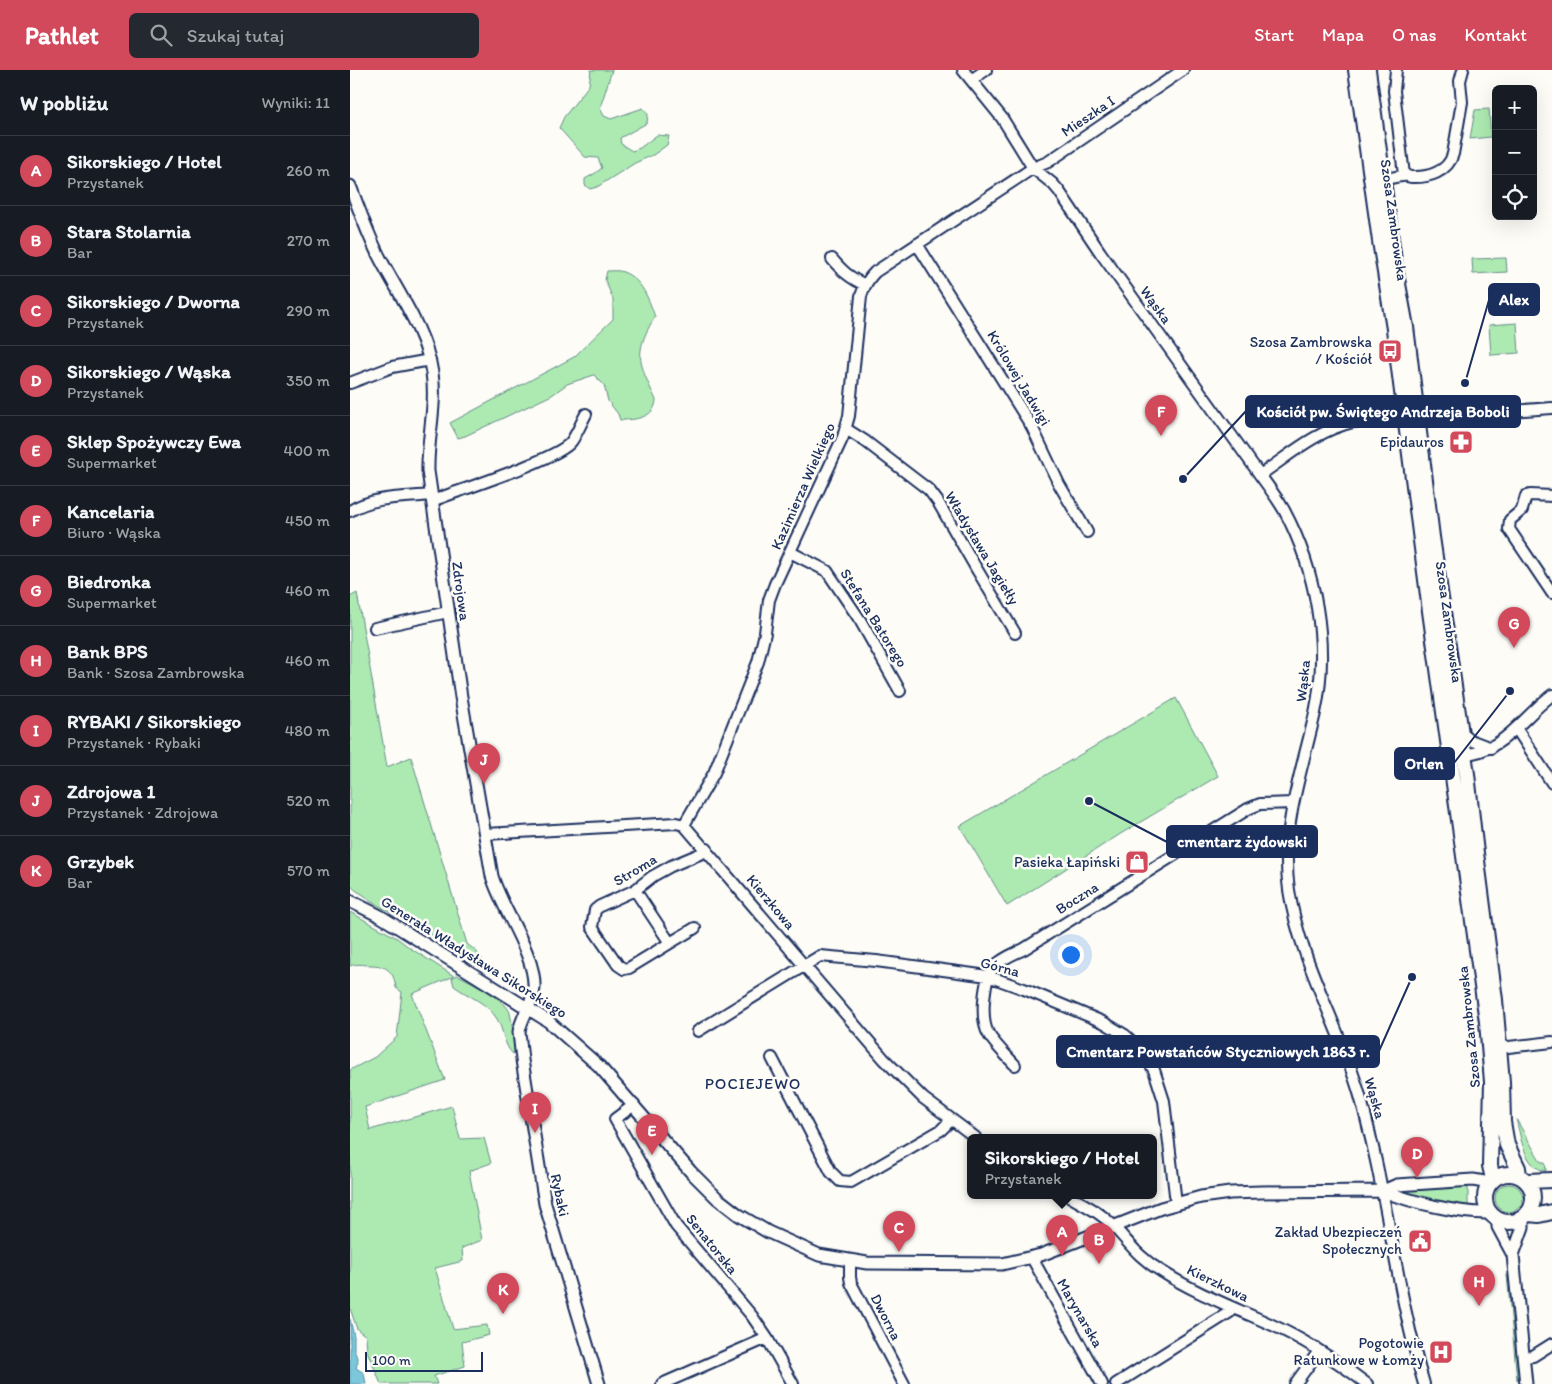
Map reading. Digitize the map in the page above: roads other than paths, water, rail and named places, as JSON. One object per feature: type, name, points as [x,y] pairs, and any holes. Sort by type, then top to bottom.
[{"type":"main road","name":"Szosa Zambrowska","points":[[1356,70],[1394,329],[1432,537],[1444,659],[1458,755],[1492,1082],[1491,1147],[1488,1177]]},
{"type":"main road","name":"Szosa Zambrowska","points":[[1368,70],[1395,268],[1406,327],[1411,417]]},
{"type":"main road","name":"Szosa Zambrowska","points":[[1444,659],[1461,732],[1458,755],[1468,774],[1500,1048],[1504,1122],[1508,1145],[1525,1176]]},
{"type":"main road","points":[[1491,1147],[1500,1148],[1508,1145]]},
{"type":"main road","points":[[1525,1176],[1531,1186],[1534,1198],[1533,1217],[1511,1222],[1492,1218],[1485,1198],[1488,1177],[1508,1173],[1552,1180]]},
{"type":"street","name":"Wąska","points":[[963,70],[1002,118],[1033,168],[1059,191],[1100,252],[1260,474],[1282,508],[1303,552],[1316,606],[1320,636],[1321,670],[1318,700],[1289,821],[1286,854],[1289,892],[1295,921],[1310,967],[1349,1064],[1359,1095],[1383,1191],[1408,1322],[1424,1384]]},
{"type":"street","points":[[971,80],[986,70]]},
{"type":"street","name":"Mieszka I","points":[[1033,168],[1048,162],[1183,70]]},
{"type":"street","points":[[1396,70],[1394,91],[1404,175]]},
{"type":"street","points":[[1383,180],[1404,175],[1412,177],[1433,174],[1443,170],[1450,162],[1462,102],[1460,81],[1463,70]]},
{"type":"street","points":[[832,258],[843,273],[864,286],[875,272],[1033,168]]},
{"type":"street","name":"Zdrojowa","points":[[350,186],[376,251],[422,335],[430,360],[434,382],[427,461],[448,612],[494,883],[532,971],[534,990],[527,1007]]},
{"type":"street","name":"Królowej Jadwigi","points":[[917,244],[1032,427],[1059,484],[1087,532]]},
{"type":"street","name":"Kazimierza Wielkiego","points":[[684,825],[714,773],[752,677],[762,646],[769,600],[839,449],[846,429],[859,309],[864,286]]},
{"type":"street","points":[[350,383],[392,367],[430,360]]},
{"type":"street","points":[[1260,474],[1314,437],[1335,426],[1354,422],[1411,417],[1552,408]]},
{"type":"street","points":[[350,511],[363,504],[379,500],[431,498],[528,465],[558,451],[571,442],[586,414]]},
{"type":"street","name":"Władysława Jagiełły","points":[[846,429],[865,440],[929,490],[943,509],[1015,633]]},
{"type":"street","points":[[1552,496],[1526,496],[1522,510],[1508,524],[1513,536],[1552,593]]},
{"type":"street","name":"Stefana Batorego","points":[[790,552],[827,571],[860,620],[900,691]]},
{"type":"street","points":[[374,628],[448,612]]},
{"type":"street","points":[[1468,774],[1486,750],[1516,728],[1552,695]]},
{"type":"street","points":[[1516,728],[1552,783]]},
{"type":"street","points":[[1461,732],[1486,750]]},
{"type":"street","points":[[1458,755],[1486,750]]},
{"type":"street","name":"Boczna","points":[[988,976],[999,962],[1024,949],[1248,809],[1260,804],[1293,803]]},
{"type":"street","points":[[486,834],[676,823],[684,825]]},
{"type":"street","name":"Kierzkowa","points":[[684,825],[903,1080],[923,1098],[971,1134]]},
{"type":"street","name":"Stroma","points":[[670,943],[629,968],[624,969],[618,965],[592,927],[594,914],[598,908],[635,890],[662,871],[707,850]]},
{"type":"street","points":[[635,890],[670,943],[695,928]]},
{"type":"street","name":"Generała Władysława Sikorskiego","points":[[350,901],[380,916],[548,1021],[599,1066],[697,1178],[717,1198],[760,1228],[819,1254],[850,1261],[919,1264],[993,1264],[1010,1262],[1032,1258],[1176,1203],[1230,1193],[1383,1191],[1404,1199],[1492,1218]]},
{"type":"street","name":"Górna","points":[[698,1031],[816,958],[828,956],[988,976],[1103,1022],[1125,1035],[1141,1050],[1154,1070],[1164,1101],[1176,1203]]},
{"type":"street","points":[[988,976],[984,1011],[985,1025],[993,1041],[1015,1065]]},
{"type":"street","name":"Rybaki","points":[[527,1007],[520,1024],[520,1042],[543,1193],[557,1249],[599,1384]]},
{"type":"street","points":[[1500,1048],[1552,1042]]},
{"type":"street","points":[[772,1058],[831,1172],[840,1181],[852,1182],[941,1130],[951,1120]]},
{"type":"street","name":"Senatorska","points":[[634,1105],[615,1119],[676,1226],[752,1316],[793,1384]]},
{"type":"street","name":"Generała Władysława Sikorskiego","points":[[1383,1191],[1397,1185],[1488,1177]]},
{"type":"street","name":"Kierzkowa","points":[[1074,1199],[1100,1215],[1114,1227],[1135,1252],[1161,1271],[1192,1290],[1271,1324],[1318,1351],[1367,1384]]},
{"type":"street","points":[[1513,1255],[1533,1217]]},
{"type":"street","points":[[1492,1218],[1513,1255],[1526,1384]]},
{"type":"street","name":"Marynarska","points":[[1032,1258],[1102,1384]]},
{"type":"street","name":"Dworna","points":[[850,1261],[852,1283],[904,1384]]},
{"type":"street","points":[[1116,1384],[1230,1312],[1232,1308]]},
{"type":"street","points":[[669,1383],[767,1338]]},
{"type":"street","points":[[1523,1357],[1533,1356],[1552,1344]]},
{"type":"street","points":[[1295,1384],[1318,1351]]},
{"type":"water","points":[[350,1319],[354,1336],[354,1349],[358,1361],[356,1368],[364,1373],[366,1384],[350,1384]]},
{"type":"place","name":"Szosa Zambrowska / Kościół","points":[[1390,351]]},
{"type":"place","name":"Alex","points":[[1465,383]]},
{"type":"place","name":"Kancelaria","points":[[1161,436]]},
{"type":"place","name":"Epidauros","points":[[1461,442]]},
{"type":"place","name":"Kościół pw. Świętego Andrzeja Boboli","points":[[1183,479]]},
{"type":"place","name":"Biedronka","points":[[1514,648]]},
{"type":"place","name":"Orlen","points":[[1510,691]]},
{"type":"place","name":"Zdrojowa 1","points":[[484,784]]},
{"type":"place","name":"cmentarz żydowski","points":[[1089,801]]},
{"type":"place","name":"Pasieka Łapiński","points":[[1137,862]]},
{"type":"place","name":"Cmentarz Powstańców Styczniowych 1863 r.","points":[[1412,977]]},
{"type":"place","name":"RYBAKI / Sikorskiego","points":[[535,1133]]},
{"type":"place","name":"Sklep Spożywczy Ewa","points":[[652,1155]]},
{"type":"place","name":"Sikorskiego / Wąska","points":[[1417,1178]]},
{"type":"place","name":"Zakład Ubezpieczeń Społecznych","points":[[1420,1241]]},
{"type":"place","name":"Sikorskiego / Dworna","points":[[899,1252]]},
{"type":"place","name":"Sikorskiego / Hotel","points":[[1062,1256]]},
{"type":"place","name":"Stara Stolarnia","points":[[1099,1264]]},
{"type":"place","name":"Bank BPS","points":[[1479,1306]]},
{"type":"place","name":"Grzybek","points":[[503,1314]]},
{"type":"place","name":"Pogotowie Ratunkowe w Łomży","points":[[1441,1352]]},
{"type":"district","name":"POCIEJEWO","points":[[753,1083]]}]
